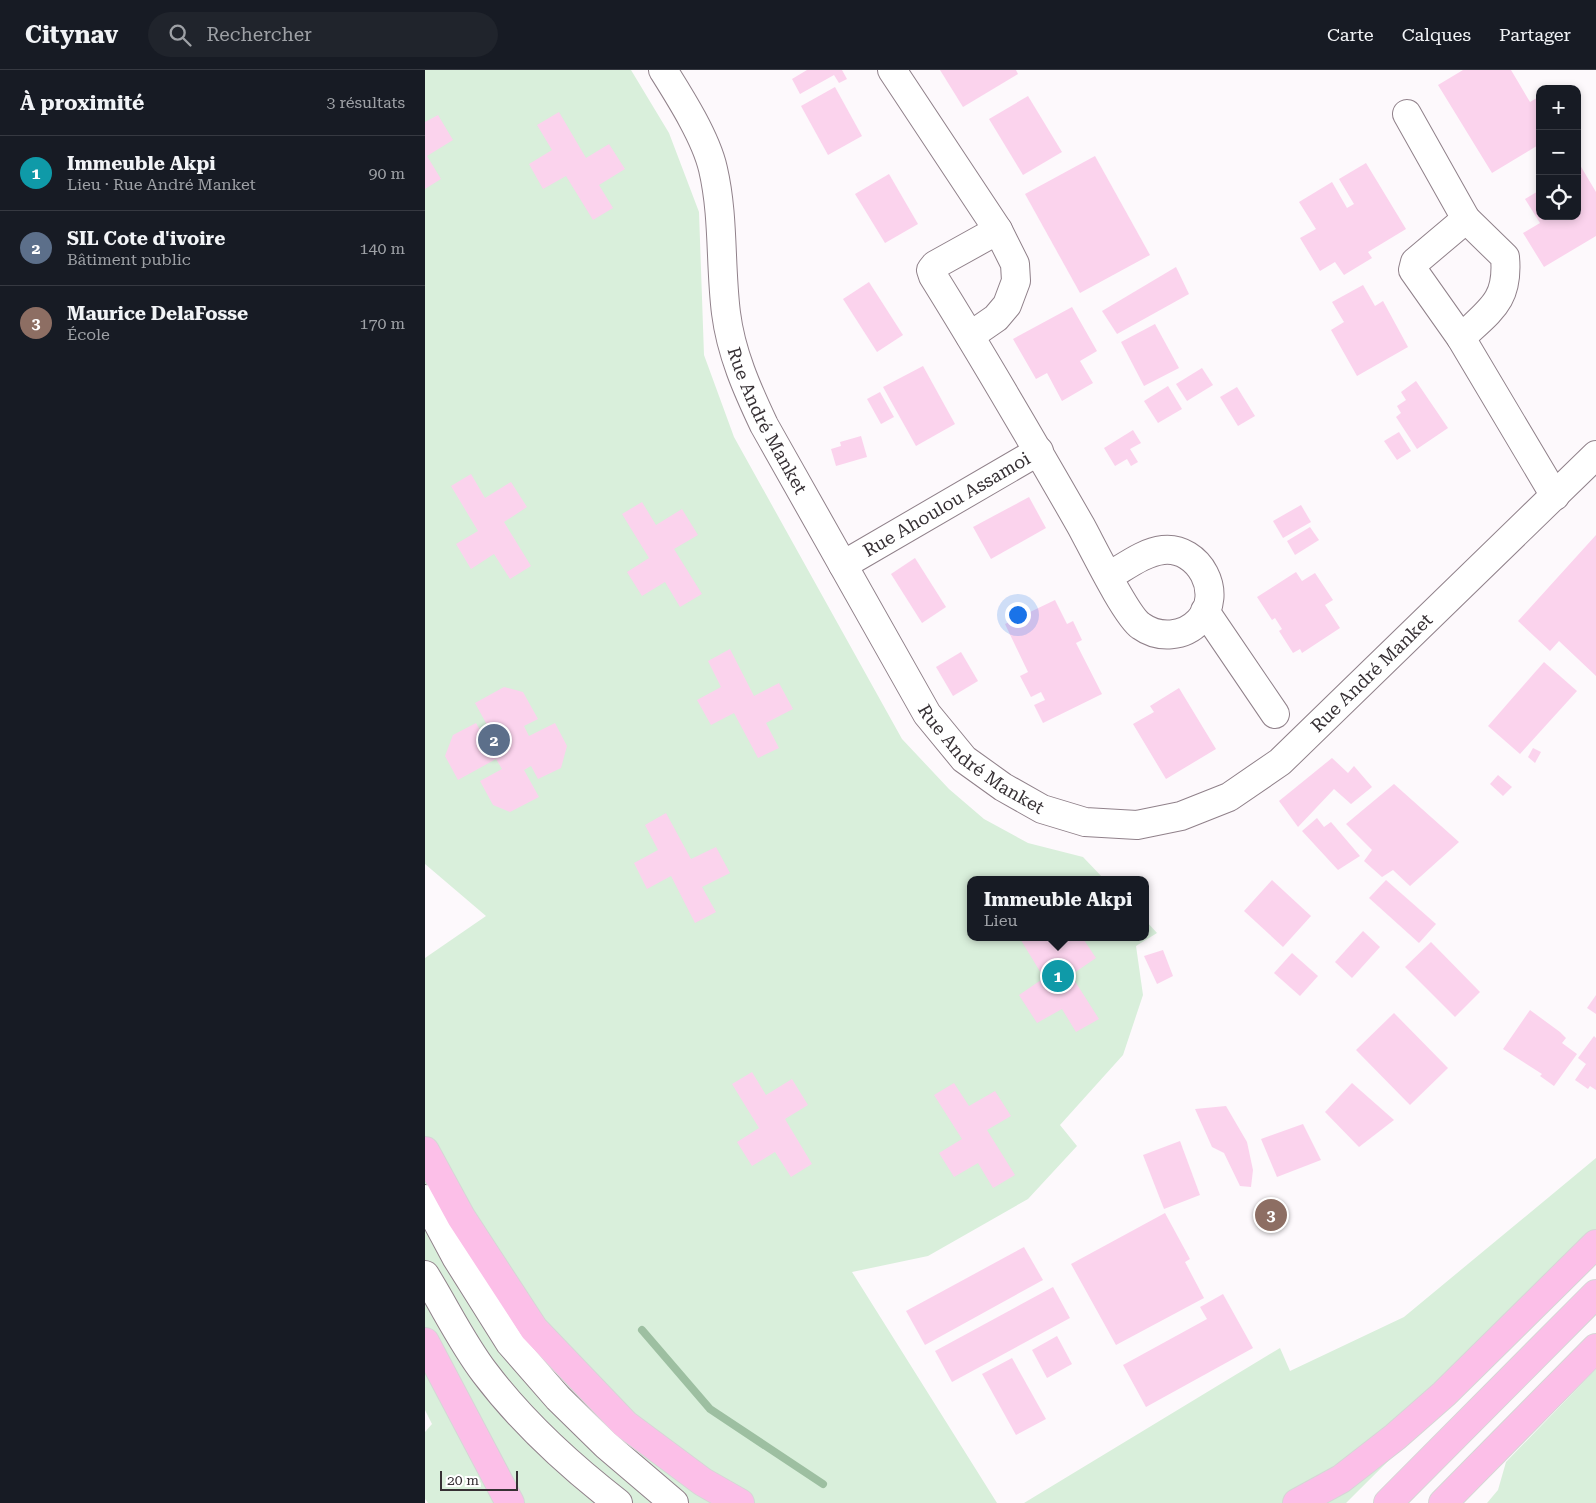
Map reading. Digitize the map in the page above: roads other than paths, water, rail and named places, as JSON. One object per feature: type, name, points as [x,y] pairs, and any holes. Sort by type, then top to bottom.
[{"type":"highway","points":[[425,1152],[461,1217],[534,1329],[625,1424],[703,1482],[740,1503]]},
{"type":"highway","points":[[1297,1503],[1341,1479],[1395,1438],[1444,1394],[1596,1244]]},
{"type":"highway","points":[[1388,1503],[1596,1294]]},
{"type":"highway","points":[[425,1342],[510,1503]]},
{"type":"highway","points":[[1443,1503],[1596,1348]]},
{"type":"highway","points":[[1469,1503],[1480,1490],[1504,1443]]},
{"type":"street","name":"Rue André Manket","points":[[663,70],[690,114],[713,167],[721,216],[726,313],[732,342],[746,386],[764,424],[927,714],[965,759],[1003,787],[1041,809],[1085,822],[1137,825],[1181,816],[1229,797],[1280,762],[1596,455]]},
{"type":"street","points":[[892,70],[998,230],[1015,264],[1016,282],[1007,305],[996,318],[970,336]]},
{"type":"street","points":[[1407,114],[1466,219],[1505,257],[1507,276],[1502,294],[1494,307],[1461,338]]},
{"type":"street","points":[[1466,219],[1415,262],[1413,267],[1461,338],[1555,496]]},
{"type":"street","name":"Rue Ahoulou Assamoi","points":[[843,565],[1039,451],[931,270],[935,265],[998,230]]},
{"type":"street","points":[[1039,451],[1109,576],[1139,626],[1154,634],[1171,635],[1187,631],[1200,620],[1208,606],[1210,589],[1205,573],[1195,560],[1180,552],[1163,550],[1147,554],[1109,576]]},
{"type":"street","points":[[1205,611],[1275,714]]},
{"type":"street","points":[[425,1199],[456,1257],[509,1343],[565,1405],[606,1445],[674,1503]]},
{"type":"street","points":[[425,1275],[491,1380],[535,1431],[590,1481],[618,1503]]},
{"type":"waterway","points":[[642,1330],[710,1409],[823,1484]]},
{"type":"place","name":"SIL Cote d'ivoire","points":[[494,740]]},
{"type":"place","name":"Immeuble Akpi","points":[[1058,976]]},
{"type":"place","name":"Maurice DelaFosse","points":[[1271,1215]]}]
